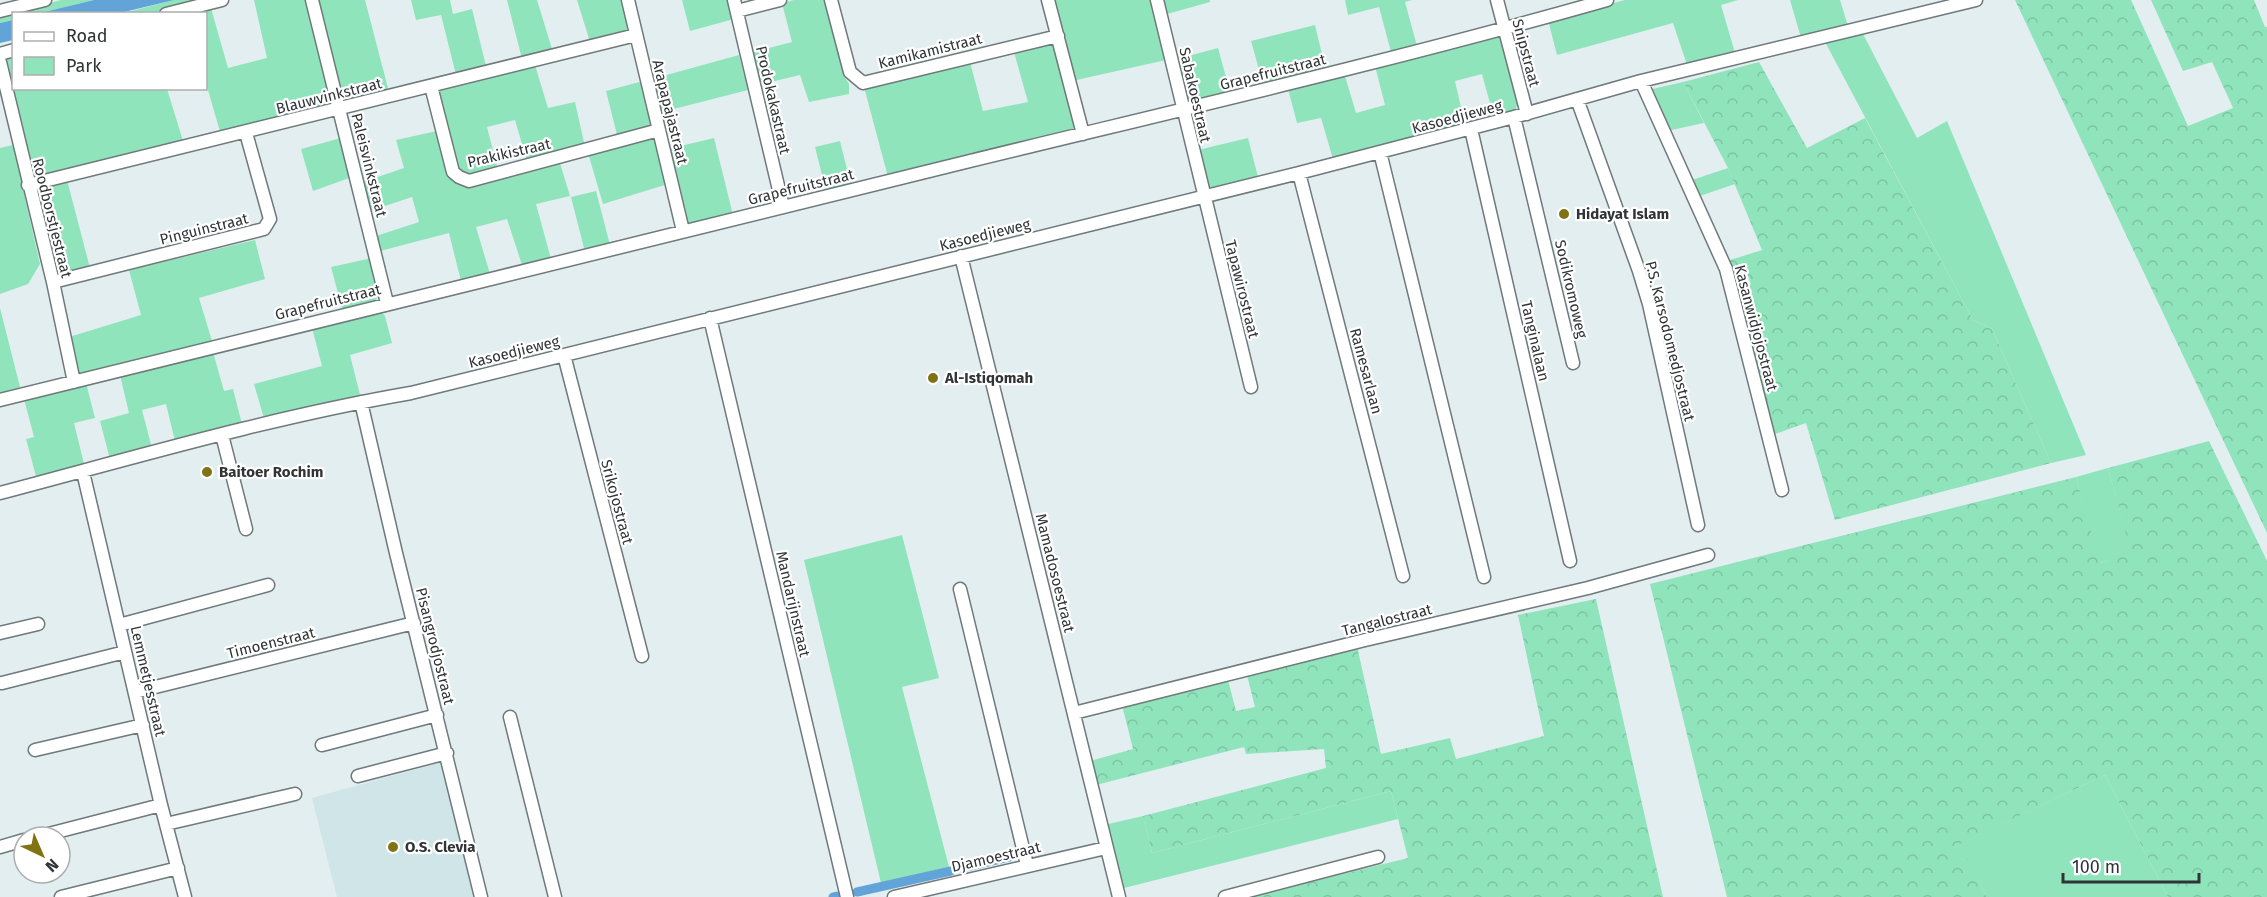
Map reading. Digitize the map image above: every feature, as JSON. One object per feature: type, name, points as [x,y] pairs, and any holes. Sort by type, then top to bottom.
[{"type":"street","points":[[0,11],[27,2],[45,0]]},
{"type":"street","points":[[174,12],[222,0]]},
{"type":"street","name":"Paleisvinkstraat","points":[[312,0],[387,303]]},
{"type":"street","name":"Arapapajastraat","points":[[628,0],[683,231]]},
{"type":"street","points":[[735,6],[780,0]]},
{"type":"street","name":"Kamikamistraat","points":[[831,0],[850,72],[862,83],[1058,36]]},
{"type":"street","points":[[1048,0],[1083,134]]},
{"type":"street","name":"Sabakoestraat","points":[[1157,0],[1203,197]]},
{"type":"street","name":"Snipstraat","points":[[1497,0],[1521,116]]},
{"type":"street","name":"Grapefruitstraat","points":[[0,400],[387,303],[1183,110],[1504,29],[1607,0]]},
{"type":"street","name":"Kasoedjieweg","points":[[0,493],[222,435],[361,402],[411,393],[1203,197],[1521,116],[1641,81],[1976,0]]},
{"type":"street","name":"Prodokakastraat","points":[[735,6],[783,207]]},
{"type":"street","name":"Blauwvinkstraat","points":[[28,185],[636,35]]},
{"type":"street","name":"Roodborstjestraat","points":[[0,62],[74,382]]},
{"type":"street","name":"Kasanwidjojostraat","points":[[1641,81],[1725,269],[1782,489]]},
{"type":"street","name":"Prakikistraat","points":[[431,86],[453,172],[469,181],[659,130]]},
{"type":"street","name":"P.S. Karsodomedjostraat","points":[[1577,99],[1649,304],[1698,525]]},
{"type":"street","name":"Sodikromoweg","points":[[1521,116],[1573,363]]},
{"type":"street","name":"Tanginalaan","points":[[1471,129],[1570,561]]},
{"type":"street","name":"Pinguinstraat","points":[[52,282],[264,230],[270,219],[246,133]]},
{"type":"street","points":[[1380,152],[1484,577]]},
{"type":"street","name":"Ramesarlaan","points":[[1299,173],[1403,576]]},
{"type":"street","name":"Tapawirostraat","points":[[1203,197],[1251,387]]},
{"type":"street","name":"Mamadosoestraat","points":[[961,256],[1119,897]]},
{"type":"street","name":"Mandarijnstraat","points":[[710,318],[847,897]]},
{"type":"street","name":"Srikojostraat","points":[[564,355],[642,656]]},
{"type":"street","name":"Pisangrodjostraat","points":[[361,402],[481,897]]},
{"type":"street","points":[[222,435],[246,529]]},
{"type":"street","name":"Lemmetjesstraat","points":[[82,472],[185,897]]},
{"type":"street","name":"Tangalostraat","points":[[1074,713],[1365,640],[1588,588],[1708,555]]},
{"type":"street","points":[[119,625],[268,585]]},
{"type":"street","points":[[960,589],[1027,865]]},
{"type":"street","name":"Timoenstraat","points":[[135,693],[414,623]]},
{"type":"street","points":[[0,633],[38,624]]},
{"type":"street","points":[[2,683],[125,652]]},
{"type":"street","points":[[322,745],[437,715]]},
{"type":"street","points":[[510,717],[555,897]]},
{"type":"street","points":[[35,750],[143,724]]},
{"type":"street","points":[[358,776],[447,753]]},
{"type":"street","points":[[166,824],[295,794]]},
{"type":"street","points":[[72,828],[161,805]]},
{"type":"street","name":"Djamoestraat","points":[[894,897],[1106,848]]},
{"type":"street","points":[[1225,897],[1378,857]]},
{"type":"street","points":[[61,897],[178,868]]},
{"type":"shaded area","name":"O.S. Clevia","points":[[442,762],[474,897],[337,897],[312,798]]},
{"type":"green space","points":[[61,0],[94,0],[44,12],[15,12]]},
{"type":"green space","points":[[174,0],[207,0],[156,12],[128,12]]},
{"type":"green space","points":[[254,0],[307,0],[331,102],[327,107],[221,135],[207,86],[207,12],[196,12],[211,8],[228,68],[267,58]]},
{"type":"green space","points":[[317,0],[365,0],[389,92],[346,100],[341,97]]},
{"type":"green space","points":[[411,0],[450,0],[453,14],[472,9],[486,66],[456,75],[441,15],[416,20]]},
{"type":"green space","points":[[507,0],[537,0],[553,52],[522,59]]},
{"type":"green space","points":[[577,0],[624,0],[630,24],[627,31],[590,42]]},
{"type":"green space","points":[[682,0],[729,0],[734,19],[690,31]]},
{"type":"green space","points":[[794,0],[829,0],[844,76],[849,84],[849,94],[809,102],[800,75],[758,85],[750,53],[792,42],[782,3]]},
{"type":"green space","points":[[1052,0],[1152,0],[1166,60],[1072,81]]},
{"type":"green space","points":[[1163,0],[1210,0],[1210,2],[1167,14]]},
{"type":"green space","points":[[1345,0],[1412,0],[1405,2],[1417,46],[1391,52],[1379,7],[1348,15]]},
{"type":"green space","points":[[1625,0],[1738,0],[1721,5],[1735,53],[1687,65],[1673,23],[1557,55],[1548,20]]},
{"type":"green space","points":[[1790,0],[1840,0],[1848,26],[1801,38]]},
{"type":"green space","points":[[2015,0],[2131,0],[2188,126],[2233,108],[2212,62],[2183,71],[2151,0],[2254,0],[2265,27],[2267,27],[2267,533]]},
{"type":"green space","points":[[12,13],[12,20],[0,23],[0,16]]},
{"type":"green space","points":[[1315,25],[1325,67],[1263,84],[1251,41]]},
{"type":"green space","points":[[1863,34],[1917,138],[1947,121],[2086,455],[2051,463],[1992,329],[1973,320],[1825,42]]},
{"type":"green space","points":[[1496,36],[1503,40],[1518,102],[1515,112],[1494,118],[1482,74],[1455,81],[1465,125],[1333,159],[1321,118],[1297,123],[1288,89],[1345,76],[1356,113],[1385,105],[1375,66]]},
{"type":"green space","points":[[1045,43],[1053,45],[1057,51],[1075,127],[1070,132],[888,177],[864,87],[970,62],[983,111],[1028,102],[1014,52]]},
{"type":"green space","points":[[1218,48],[1230,92],[1196,101],[1190,100],[1186,96],[1177,59]]},
{"type":"green space","points":[[739,55],[748,90],[662,112],[652,79]]},
{"type":"green space","points":[[12,56],[12,90],[167,90],[184,144],[34,178],[5,68]]},
{"type":"green space","points":[[1759,62],[1807,148],[1865,118],[1973,320],[1992,329],[2051,463],[1835,520],[1806,423],[1772,435],[1736,292],[1751,284],[1747,273],[1733,278],[1727,261],[1762,250],[1728,168],[1683,82]]},
{"type":"green space","points":[[535,65],[548,108],[575,102],[585,147],[527,161],[515,120],[487,127],[498,170],[473,177],[456,170],[438,100],[439,90],[445,86]]},
{"type":"green space","points":[[643,81],[654,123],[650,130],[618,139],[606,91]]},
{"type":"green space","points":[[1683,82],[1704,123],[1667,131],[1648,90]]},
{"type":"green space","points":[[437,131],[453,179],[559,160],[570,196],[536,204],[551,259],[522,265],[507,219],[476,227],[490,274],[461,281],[449,233],[380,251],[376,236],[419,222],[412,197],[370,211],[363,182],[404,168],[396,140]]},
{"type":"green space","points":[[341,138],[352,177],[313,191],[301,149]]},
{"type":"green space","points":[[651,138],[659,143],[668,184],[603,204],[588,153]]},
{"type":"green space","points":[[714,138],[733,215],[698,224],[688,224],[684,219],[668,149]]},
{"type":"green space","points":[[1248,138],[1258,177],[1214,189],[1206,184],[1198,150]]},
{"type":"green space","points":[[840,141],[851,185],[826,191],[815,147]]},
{"type":"green space","points":[[13,145],[40,264],[28,284],[0,294],[0,148]]},
{"type":"green space","points":[[1728,168],[1735,184],[1697,197],[1689,181]]},
{"type":"green space","points":[[67,180],[90,268],[67,275],[56,269],[39,198],[48,186]]},
{"type":"green space","points":[[596,191],[610,245],[585,252],[571,197]]},
{"type":"green space","points":[[255,240],[265,279],[199,298],[212,341],[90,374],[82,374],[76,369],[69,337],[141,315],[129,270]]},
{"type":"green space","points":[[372,258],[380,292],[375,302],[343,312],[331,267]]},
{"type":"green space","points":[[0,308],[21,391],[0,397]]},
{"type":"green space","points":[[381,312],[385,316],[392,343],[350,355],[361,399],[265,422],[254,384],[322,366],[312,328]]},
{"type":"green space","points":[[213,352],[224,391],[233,389],[243,428],[176,445],[166,404],[142,410],[153,452],[111,463],[100,421],[129,413],[120,375]]},
{"type":"green space","points":[[86,383],[95,418],[74,423],[85,468],[37,480],[26,439],[34,437],[24,399]]},
{"type":"green space","points":[[2209,441],[2267,561],[2267,897],[2168,897],[2105,775],[1960,844],[1987,897],[1727,897],[1650,584],[2076,477],[2100,563],[2131,553],[2108,468]]},
{"type":"green space","points":[[2108,468],[2132,554],[2099,563],[2076,477]]},
{"type":"green space","points":[[902,535],[939,678],[902,687],[949,867],[881,883],[804,560]]},
{"type":"green space","points":[[1596,599],[1663,897],[1249,897],[1408,858],[1391,791],[1152,853],[1143,816],[1326,768],[1324,749],[1246,754],[1244,747],[1096,785],[1090,761],[1133,749],[1122,705],[1228,680],[1236,711],[1255,707],[1247,675],[1357,646],[1381,754],[1450,738],[1456,759],[1544,736],[1518,615]]},
{"type":"green space","points":[[2105,775],[2168,897],[1987,897],[1959,844]]},
{"type":"green space","points":[[1391,791],[1398,819],[1120,889],[1104,825],[1143,816],[1152,853]]},
{"type":"water","points":[[94,0],[174,0],[124,12],[44,12]]},
{"type":"water","points":[[12,20],[12,40],[0,43],[0,23]]},
{"type":"waterway","points":[[961,868],[1009,857]]},
{"type":"waterway","points":[[857,892],[951,871]]},
{"type":"waterway","points":[[833,897],[837,896]]},
{"type":"place","name":"Hidayat Islam","points":[[1564,214]]},
{"type":"place","name":"Al-Istiqomah","points":[[933,378]]},
{"type":"place","name":"Baitoer Rochim","points":[[207,472]]},
{"type":"place","name":"O.S. Clevia","points":[[393,847]]}]
